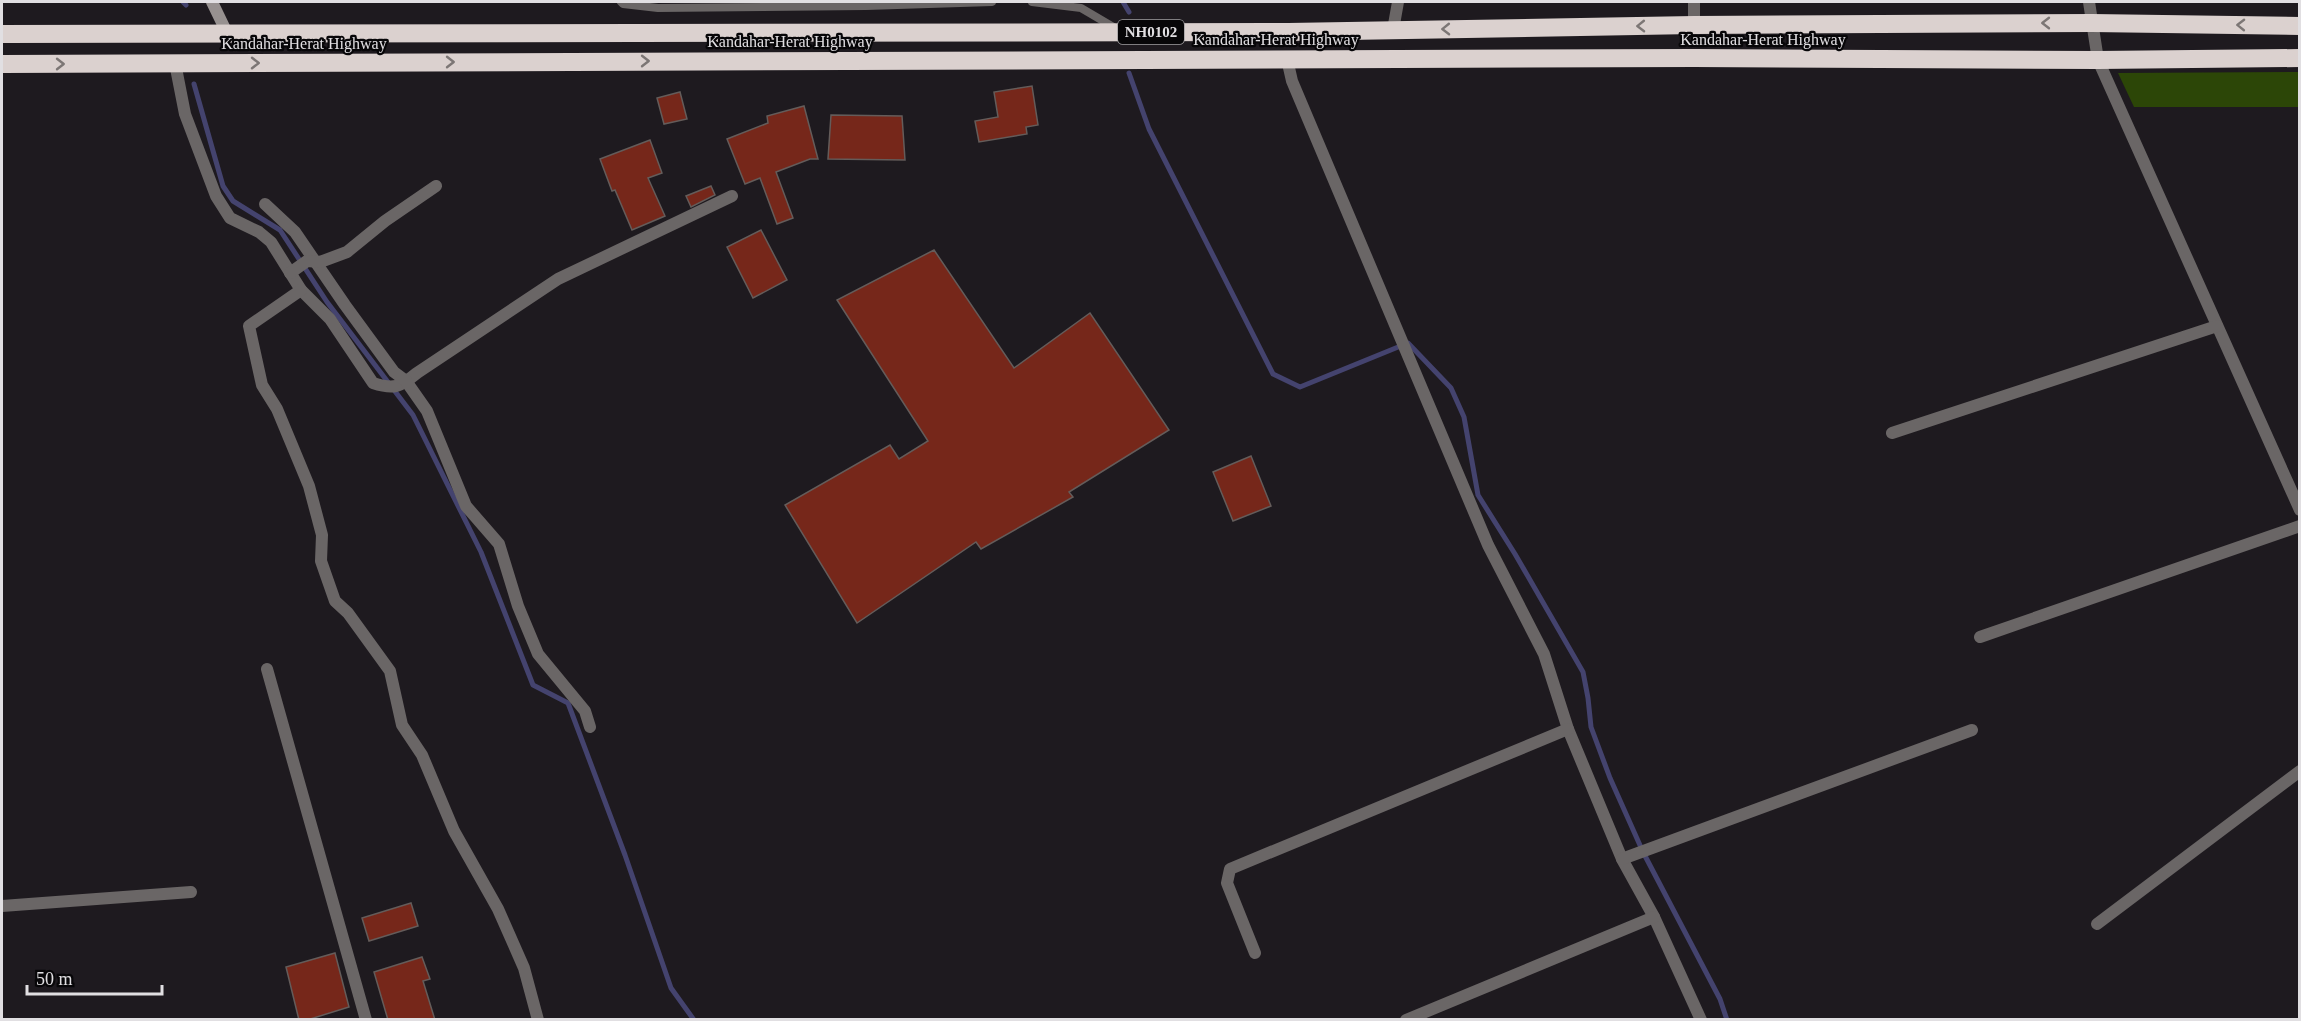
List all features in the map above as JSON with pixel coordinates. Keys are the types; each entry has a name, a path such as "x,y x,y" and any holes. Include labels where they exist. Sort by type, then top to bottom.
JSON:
{"highway":[{"name":"Kandahar-Herat Highway","path":"2,33 1288,32 1694,25 2092,23 2300,26"},
{"path":"1801,25 1804,58"},
{"path":"1287,59 1288,32"},
{"path":"612,33 614,61"},
{"name":"Kandahar-Herat Highway","path":"2,64 2300,58"}],"street":[{"path":"212,2 227,33"},
{"path":"1393,30 1398,2"},
{"path":"1694,2 1694,25"},
{"path":"2089,2 2098,60 2300,510"},
{"path":"1287,59 1292,81 1488,545 1544,654 1568,729 1701,1020"},
{"path":"176,63 185,114 216,196 230,218 259,232 303,266 427,411 466,506 499,543 518,606 538,654 585,711 590,727"},
{"path":"303,266 347,252 385,221 436,186"},
{"path":"265,204 295,232 303,266 301,290 330,319 373,383 384,387 404,384 558,279 732,196"},
{"path":"301,290 249,326 262,385 277,409 309,486 322,535 321,561 335,601 348,613 390,670 402,725 422,756 454,831 498,909 524,968 538,1020"},
{"path":"1892,433 2217,326"},
{"path":"1980,637 2300,526"},
{"path":"267,669 366,1020"},
{"path":"1255,953 1227,883 1230,869 1568,729"},
{"path":"1628,856 1972,730"},
{"path":"2097,924 2300,771"},
{"path":"2,906 191,892"},
{"path":"1406,1020 1654,917"}],"lane":[{"path":"621,2 658,8 992,2"},
{"path":"1032,2 1081,8 1121,32"}],"green space":[{"path":"2299,72 2299,107 2134,107 2118,73"}],"building":[{"path":"1032,86 1038,125 1026,127 1027,134 979,142 975,121 998,117 994,92"},
{"path":"680,92 687,119 664,124 657,98"},
{"path":"804,106 818,159 810,159 776,172 793,218 777,224 760,178 745,184 727,139 768,123 767,116"},
{"path":"831,115 902,116 905,160 828,159"},
{"path":"650,140 662,173 648,178 665,216 632,230 615,190 612,191 600,159"},
{"path":"711,186 715,195 691,207 686,196"},
{"path":"761,230 787,280 753,298 727,247"},
{"path":"934,250 1014,368 1090,313 1169,430 1069,492 1073,497 981,549 976,542 857,623 785,505 890,445 899,459 928,441 837,300"},
{"path":"1251,456 1271,506 1233,521 1213,472"},
{"path":"411,903 418,926 369,941 362,918"},
{"path":"335,953 349,1007 307,1020 299,1020 286,967"},
{"path":"422,957 430,979 423,981 435,1020 388,1020 374,972"}],"waterway":[{"path":"183,2 186,5"},
{"path":"1123,2 1129,12"},
{"path":"1129,73 1149,129 1273,374 1300,387 1408,343 1451,388 1464,417 1478,495 1583,672 1591,727 1610,778 1643,852 1720,999 1727,1020"},
{"path":"194,84 223,186 233,201 280,230 327,302 413,415 481,552 533,685 568,703 625,855 671,988 694,1020"}]}
